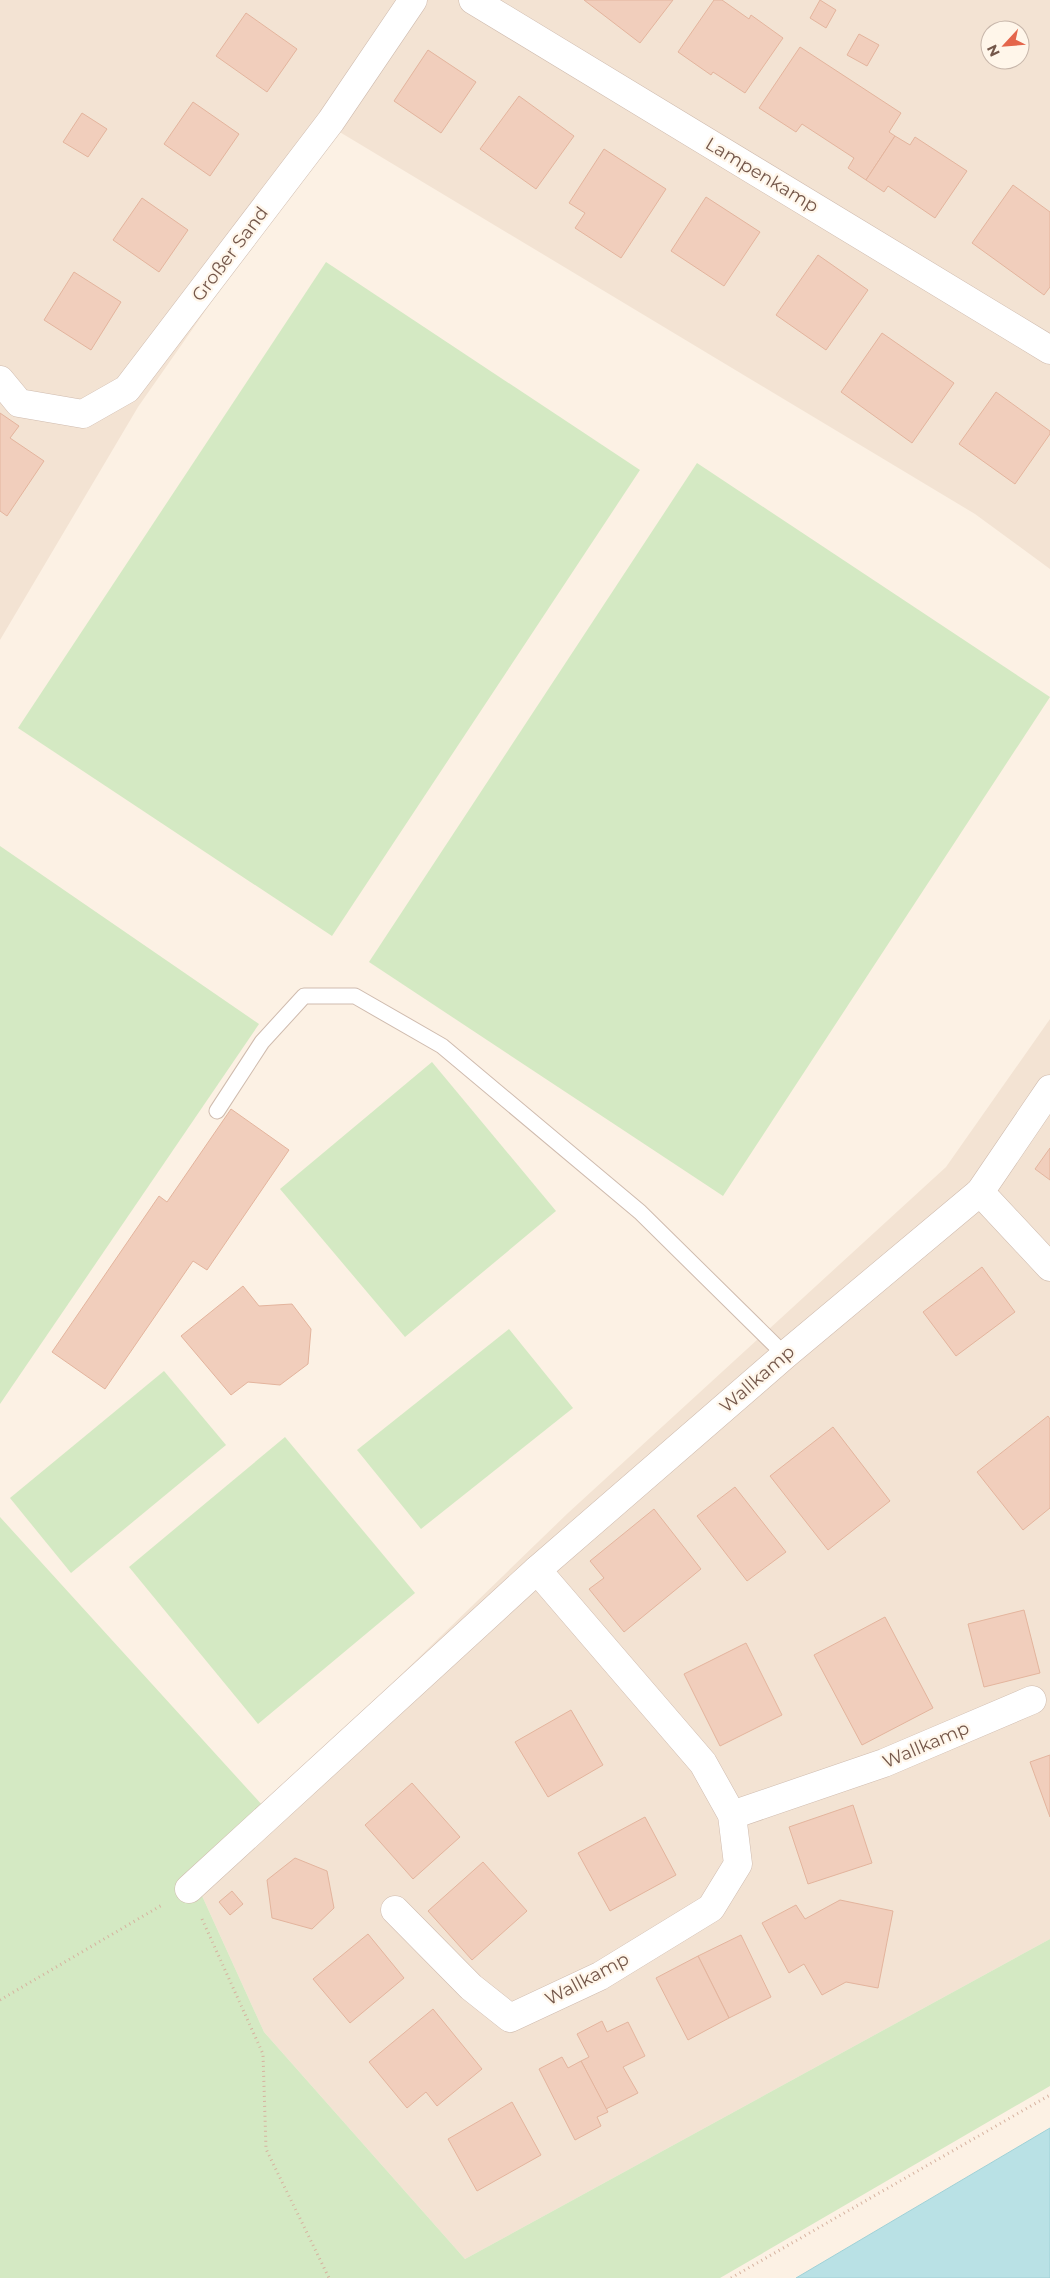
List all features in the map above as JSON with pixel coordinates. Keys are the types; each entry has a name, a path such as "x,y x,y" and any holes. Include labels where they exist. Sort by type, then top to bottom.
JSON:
{"street":[{"name":"Großer Sand","path":"0,380 20,402 83,414 127,389 331,121 414,0"},
{"name":"Lampenkamp","path":"473,0 1050,350"},
{"name":"Wallkamp","path":"189,1889 537,1570 785,1355 980,1192 1050,1089"},
{"path":"980,1192 1050,1266"},
{"name":"Wallkamp","path":"396,1910 472,1987 510,2018 600,1976 711,1908 738,1864 732,1815 703,1763 537,1570"},
{"name":"Wallkamp","path":"732,1815 884,1763 1032,1700"}],"lane":[{"path":"217,1111 262,1042 304,996 355,996 442,1046 640,1212 785,1355"}],"path":[{"path":"0,2000 189,1889 263,2054 266,2149 329,2278"},
{"path":"731,2278 1050,2095"}],"shaded area":[{"path":"0,0 1050,0 1050,569 975,514 333,128 138,407 0,640"},
{"path":"1050,1019 1050,1939 465,2259 264,2032 193,1876 568,1513 946,1167"}],"green space":[{"path":"326,262 640,470 332,936 18,728"},
{"path":"697,463 1050,697 723,1196 369,962"},
{"path":"0,846 259,1024 0,1404"},
{"path":"432,1062 556,1211 405,1337 280,1189"},
{"path":"509,1329 573,1408 421,1529 357,1450"},
{"path":"164,1371 226,1445 71,1573 10,1498"},
{"path":"285,1437 415,1593 258,1724 129,1567"},
{"path":"0,1517 263,1806 193,1876 264,2032 465,2259 1050,1939 1050,2086 720,2278 0,2278"}],"water":[{"path":"1050,2128 1050,2278 796,2278"}],"building":[{"path":"584,0 673,0 640,43"},
{"path":"714,0 722,0 749,19 751,15 783,38 745,93 713,72 711,75 678,52"},
{"path":"820,0 836,10 826,28 810,18"},
{"path":"246,13 297,49 267,92 216,56"},
{"path":"859,34 879,45 867,66 847,55"},
{"path":"800,47 901,113 889,132 895,136 866,180 848,168 854,158 802,124 796,132 759,108"},
{"path":"428,50 476,82 441,133 394,101"},
{"path":"519,96 574,136 536,189 480,149"},
{"path":"193,102 239,134 210,176 164,144"},
{"path":"82,113 107,129 88,157 63,142"},
{"path":"895,136 910,145 915,137 967,171 935,218 888,186 884,192 866,180"},
{"path":"604,149 666,189 621,258 575,228 585,213 569,203"},
{"path":"1013,185 1050,212 1050,287 1044,295 972,243"},
{"path":"706,197 760,232 724,286 671,251"},
{"path":"142,198 188,230 159,272 113,240"},
{"path":"818,255 868,290 826,350 776,315"},
{"path":"74,272 121,302 91,350 44,320"},
{"path":"882,333 954,383 912,443 841,392"},
{"path":"996,392 1050,431 1050,434 1015,484 959,444"},
{"path":"0,413 19,426 10,438 44,461 7,516 0,511"},
{"path":"231,1109 289,1150 207,1270 193,1261 105,1389 52,1352 159,1196 167,1202"},
{"path":"1050,1148 1050,1180 1035,1169"},
{"path":"982,1267 1015,1312 956,1356 923,1312"},
{"path":"243,1286 259,1306 292,1304 311,1329 308,1364 280,1385 248,1382 231,1395 181,1336"},
{"path":"1048,1416 1050,1419 1050,1508 1023,1530 977,1472"},
{"path":"833,1427 890,1501 828,1550 770,1476"},
{"path":"735,1487 786,1552 747,1581 697,1516"},
{"path":"654,1509 701,1569 624,1632 589,1589 604,1578 590,1561"},
{"path":"1024,1610 1040,1673 984,1687 968,1624"},
{"path":"885,1617 933,1708 862,1745 814,1655"},
{"path":"746,1643 782,1715 720,1746 684,1674"},
{"path":"571,1710 603,1765 548,1797 515,1742"},
{"path":"1050,1755 1050,1817 1030,1762"},
{"path":"412,1783 460,1837 413,1879 365,1825"},
{"path":"853,1805 872,1863 808,1884 789,1827"},
{"path":"645,1817 676,1875 610,1911 578,1853"},
{"path":"295,1858 327,1871 334,1908 312,1929 272,1918 267,1880"},
{"path":"483,1862 527,1911 472,1960 428,1911"},
{"path":"232,1891 243,1904 230,1915 219,1902"},
{"path":"840,1900 893,1911 878,1988 846,1982 822,1995 804,1964 789,1973 762,1923 796,1905 805,1919"},
{"path":"368,1934 404,1978 350,2023 313,1979"},
{"path":"741,1935 771,1997 729,2018 698,1956"},
{"path":"698,1956 729,2018 688,2040 656,1978"},
{"path":"433,2009 482,2069 437,2106 426,2092 407,2108 369,2062"},
{"path":"602,2021 607,2032 628,2022 645,2056 623,2067 638,2093 606,2109 581,2061 589,2057 577,2034"},
{"path":"562,2057 568,2068 581,2061 608,2112 597,2117 601,2126 575,2140 539,2069"},
{"path":"512,2102 541,2155 477,2191 448,2139"}]}
